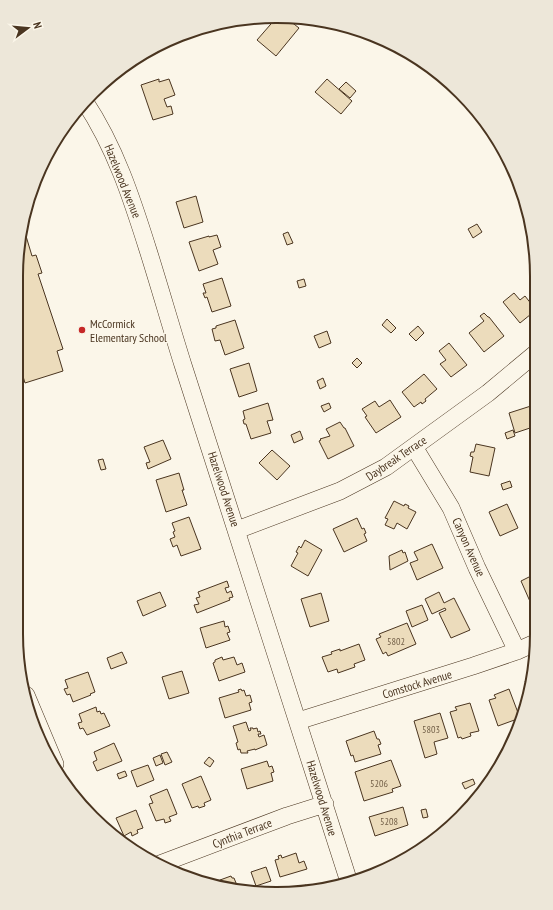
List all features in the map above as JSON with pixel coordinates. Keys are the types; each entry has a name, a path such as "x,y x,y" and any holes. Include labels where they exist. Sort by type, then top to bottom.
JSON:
{"street":[{"name":"Hazelwood Avenue","path":"88,107 105,137 125,180 347,877"},
{"name":"Daybreak Terrace","path":"237,530 340,491 386,467 488,393 530,358"},
{"name":"Canyon Avenue","path":"414,447 452,508 477,568 516,651"},
{"name":"Comstock Avenue","path":"298,721 443,676 529,645"},
{"name":"Cynthia Terrace","path":"166,862 287,816 324,804"}],"building":[{"path":"272,23 294,24 299,28 276,56 257,40"},
{"path":"159,79 159,82 169,79 175,95 164,99 167,107 171,106 173,114 153,120 141,85"},
{"path":"327,79 352,101 341,114 315,92"},
{"path":"346,82 356,91 350,98 339,89"},
{"path":"196,196 203,222 184,228 176,202"},
{"path":"477,224 482,232 473,238 468,229"},
{"path":"288,232 293,243 287,245 283,234"},
{"path":"217,235 221,247 213,250 218,264 199,271 189,242"},
{"path":"26,237 32,256 36,255 42,273 38,274 63,349 57,351 63,371 25,383 23,376 23,276"},
{"path":"222,278 231,306 212,312 207,297 205,298 203,293 206,293 203,284"},
{"path":"304,279 306,286 299,288 297,281"},
{"path":"514,293 520,300 525,296 530,302 530,315 520,323 503,302"},
{"path":"484,313 504,336 484,352 469,333 484,321 480,316"},
{"path":"387,319 396,328 391,333 382,325"},
{"path":"235,320 244,348 225,355 220,340 215,341 212,329 216,328 216,326"},
{"path":"418,326 424,333 416,341 409,334"},
{"path":"327,331 331,343 319,348 314,336"},
{"path":"449,343 467,365 451,377 440,364 446,360 439,351"},
{"path":"357,358 362,363 357,368 352,363"},
{"path":"249,363 257,391 239,397 230,369"},
{"path":"424,374 437,389 425,399 426,401 422,404 421,402 414,407 402,392"},
{"path":"323,378 326,386 320,389 317,381"},
{"path":"390,400 401,417 376,433 365,417 367,416 362,409 375,401 379,407"},
{"path":"268,403 273,420 267,421 271,433 251,439 246,424 244,424 243,420 245,419 243,411"},
{"path":"329,403 331,408 324,412 321,406"},
{"path":"530,406 530,428 515,433 509,413"},
{"path":"340,422 345,428 354,446 328,459 319,441 321,440 320,439 330,436 326,429"},
{"path":"513,430 515,436 507,439 505,433"},
{"path":"300,431 303,439 294,443 291,435"},
{"path":"163,440 171,459 148,469 146,463 150,462 144,447"},
{"path":"476,444 495,448 489,476 470,472 473,457 470,456 471,452 474,452"},
{"path":"272,450 290,466 277,480 259,463"},
{"path":"103,459 106,469 101,470 98,460"},
{"path":"179,473 184,490 182,490 187,505 166,512 156,480"},
{"path":"510,481 512,487 503,490 501,484"},
{"path":"394,501 404,506 405,504 409,506 408,508 416,512 407,529 397,523 394,529 385,525 388,519 385,518"},
{"path":"507,504 518,528 500,536 489,512"},
{"path":"189,517 201,549 181,556 177,545 173,547 170,539 175,537 173,532 175,531 172,523"},
{"path":"357,518 362,529 364,528 366,533 364,534 367,541 344,552 333,529"},
{"path":"305,540 322,550 308,576 291,566 298,553 296,552 299,546 301,548"},
{"path":"432,544 443,568 417,580 410,563 418,560 414,552"},
{"path":"402,550 403,553 405,552 408,561 390,570 389,556"},
{"path":"530,576 530,601 521,581"},
{"path":"227,581 229,587 225,588 227,593 231,591 233,597 229,598 230,600 197,613 194,605 199,604 196,598 200,597 198,592"},
{"path":"160,592 166,606 143,616 137,601"},
{"path":"439,592 444,603 454,598 470,630 451,638 439,613 446,610 445,608 432,614 425,599"},
{"path":"321,593 329,621 310,627 301,599"},
{"path":"422,605 428,620 412,627 406,611"},
{"path":"224,621 225,627 228,626 230,632 227,633 230,640 206,648 200,628"},
{"path":"407,623 416,644 388,656 386,652 383,654 376,639 381,637 379,634"},
{"path":"359,644 365,660 354,664 355,667 338,673 337,669 328,672 322,657 332,654 331,652 340,649 340,651"},
{"path":"122,652 127,663 111,669 107,658"},
{"path":"222,657 223,660 234,657 237,665 242,663 245,672 219,681 213,663 215,660"},
{"path":"182,671 189,693 169,699 162,677"},
{"path":"88,672 95,692 73,702 70,694 67,695 64,689 68,688 65,680"},
{"path":"241,689 242,691 244,690 246,696 250,695 252,702 249,703 251,710 225,718 219,698 239,692 238,690"},
{"path":"509,689 518,712 515,720 498,726 489,700 496,698 494,695"},
{"path":"470,703 479,731 470,733 471,736 462,739 461,737 458,738 450,712 457,710 455,707"},
{"path":"96,707 97,712 100,711 101,714 104,713 110,726 87,735 83,728 80,729 78,723 82,722 79,714"},
{"path":"440,713 448,738 434,742 437,754 425,758 414,721"},
{"path":"246,722 249,731 251,730 250,728 257,728 258,732 260,731 261,734 258,734 259,737 264,735 267,745 255,750 247,751 248,753 241,753 240,749 238,750 236,743 238,742 233,726"},
{"path":"374,731 381,744 378,745 381,754 355,762 353,755 351,756 346,741"},
{"path":"114,743 122,761 97,771 93,762 97,760 94,752"},
{"path":"167,752 172,762 165,765 161,754"},
{"path":"160,755 163,763 156,766 153,758"},
{"path":"209,757 214,761 210,767 204,763"},
{"path":"391,760 401,786 392,789 393,792 364,801 355,772"},
{"path":"267,761 269,767 272,766 274,772 271,773 273,781 247,789 241,769"},
{"path":"148,765 154,780 137,787 131,771"},
{"path":"125,771 127,776 119,779 117,774"},
{"path":"201,776 211,800 204,803 205,806 192,808 182,784"},
{"path":"473,779 475,784 465,789 462,783"},
{"path":"167,789 177,814 169,817 171,821 165,823 164,819 156,821 149,804 153,803 150,796"},
{"path":"403,807 408,825 375,836 369,817"},
{"path":"426,809 428,817 423,818 421,810"},
{"path":"136,810 143,828 137,830 138,833 132,836 131,832 124,836 116,818"},
{"path":"296,853 299,863 304,861 307,869 280,877 275,860 279,859 278,856 281,855 282,858"},
{"path":"266,867 271,881 256,886 251,872"},
{"path":"231,876 234,878 236,884 227,882 220,880"}],"place":[{"name":"McCormick Elementary School","path":"82,330"}]}
